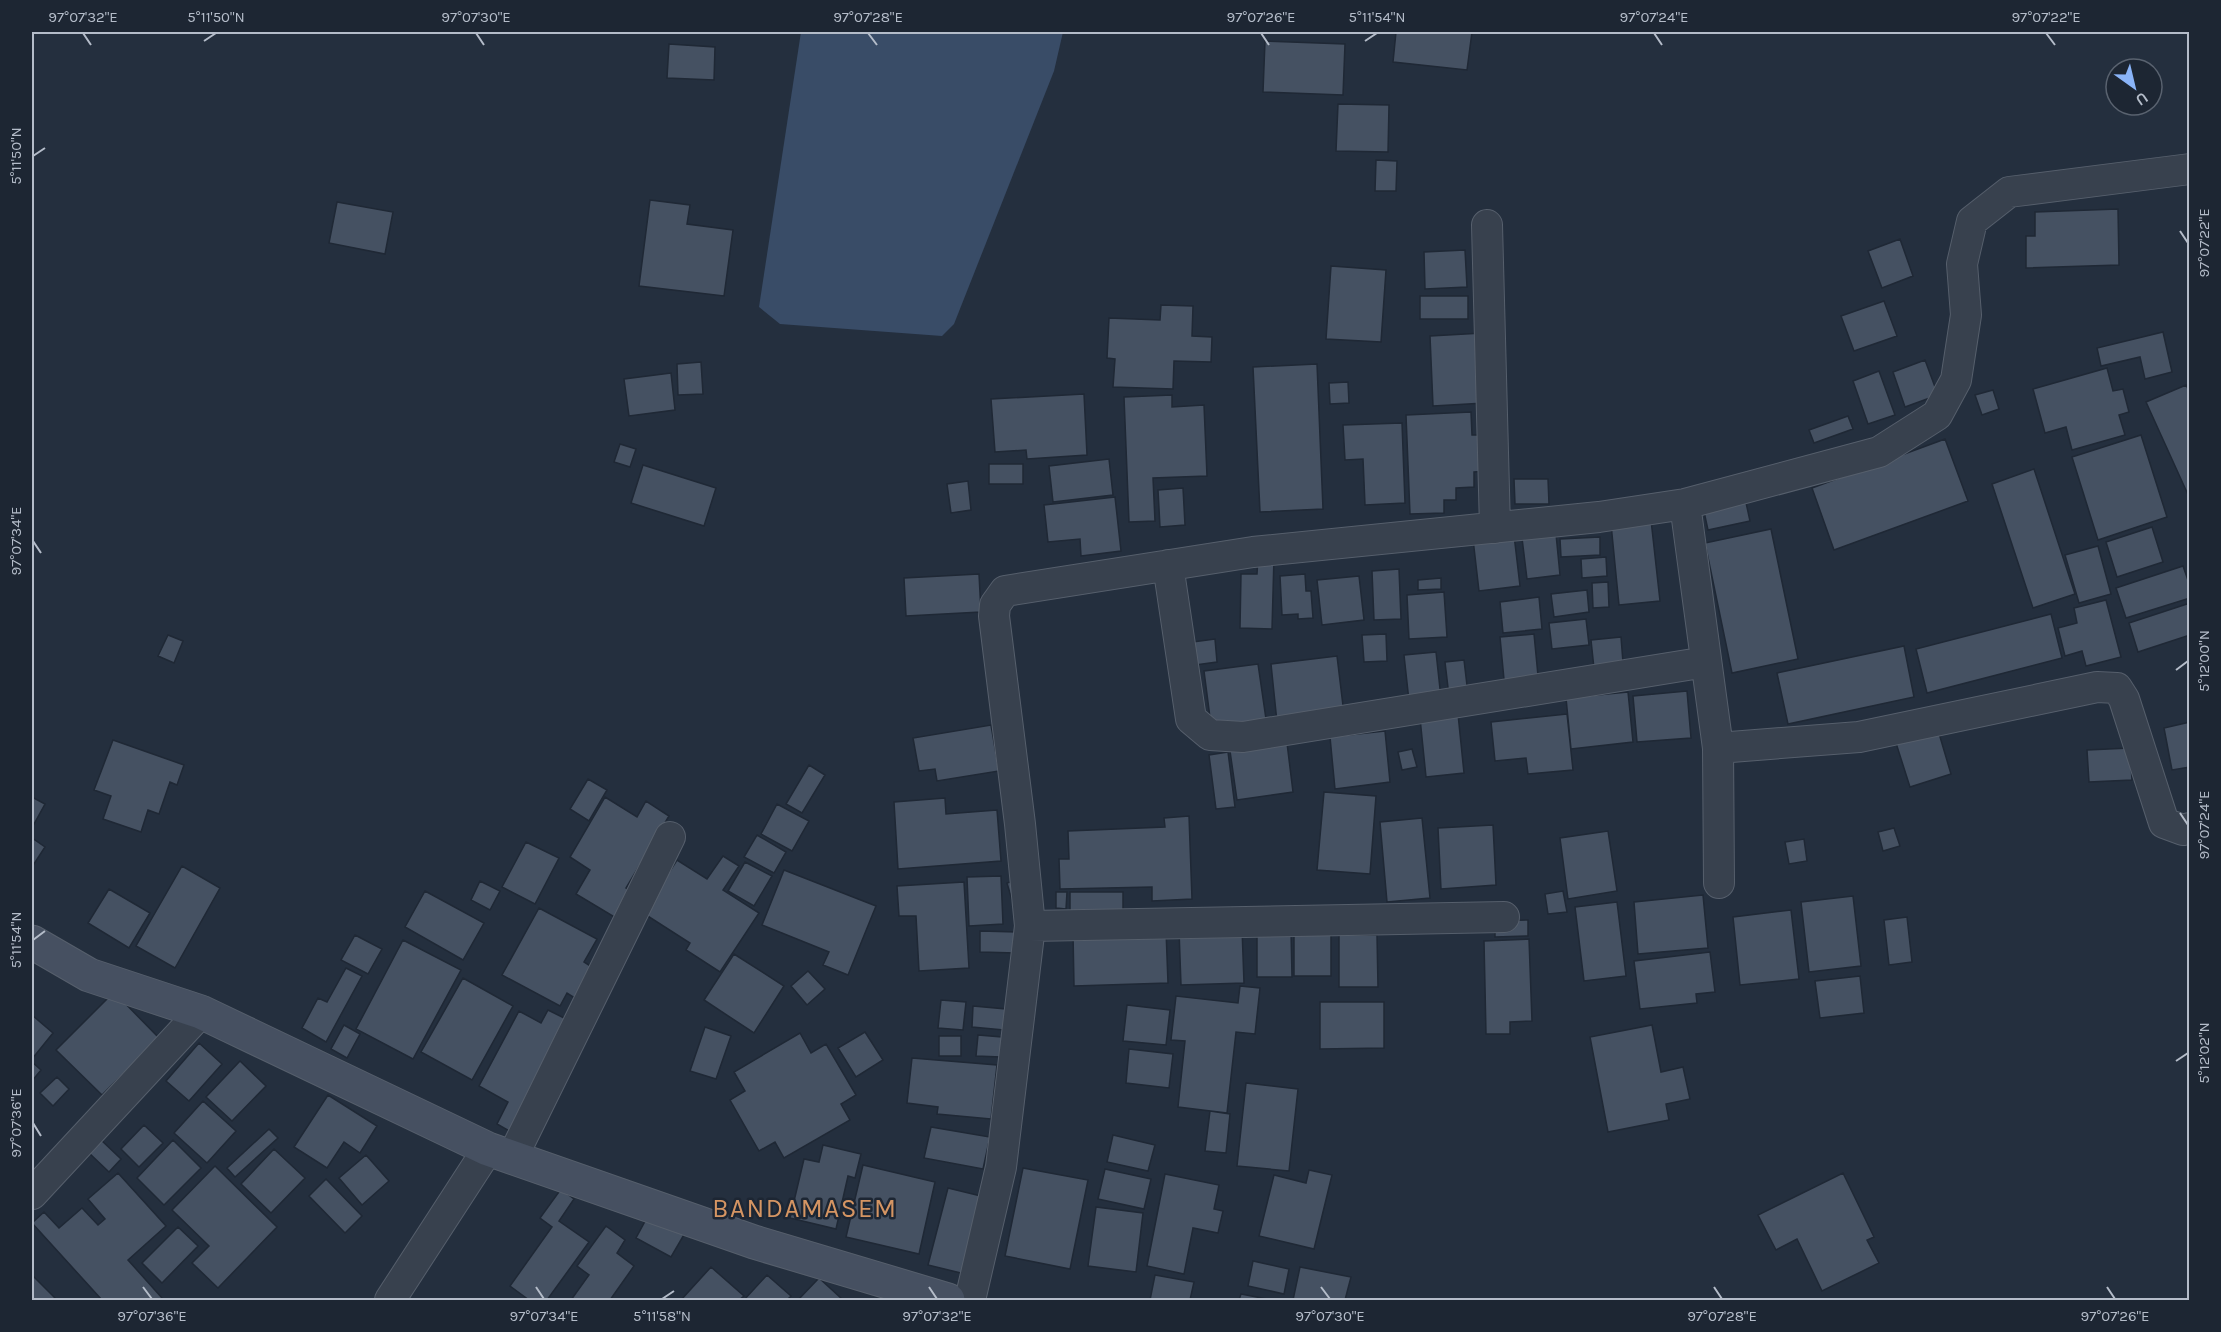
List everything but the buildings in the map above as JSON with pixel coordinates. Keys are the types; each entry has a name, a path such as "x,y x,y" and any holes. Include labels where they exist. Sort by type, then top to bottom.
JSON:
{"street":[{"path":"970,1300 1001,1167 1030,926 1020,824 994,616 995,605 1005,591 1253,552 1495,528 1685,504 1879,452 1937,415 1956,380 1966,315 1962,264 1972,221 2009,192 2190,169"},
{"path":"1487,225 1495,528"},
{"path":"1685,504 1718,748 1719,883"},
{"path":"1168,565 1191,719 1210,735 1243,737 1706,662"},
{"path":"1718,748 1859,737 2097,687 2116,687 2124,699 2164,823 2183,831 2190,828"},
{"path":"390,1300 500,1153 670,837"},
{"path":"1030,926 1504,917"},
{"path":"32,942 89,975 201,1012 500,1153 754,1242 948,1300"},
{"path":"32,1194 201,1012"}],"water":[{"path":"801,32 1063,32 1054,71 954,324 942,336 780,324 759,307"}],"district":[{"name":"BANDAMASEM","path":"805,1208"}]}
